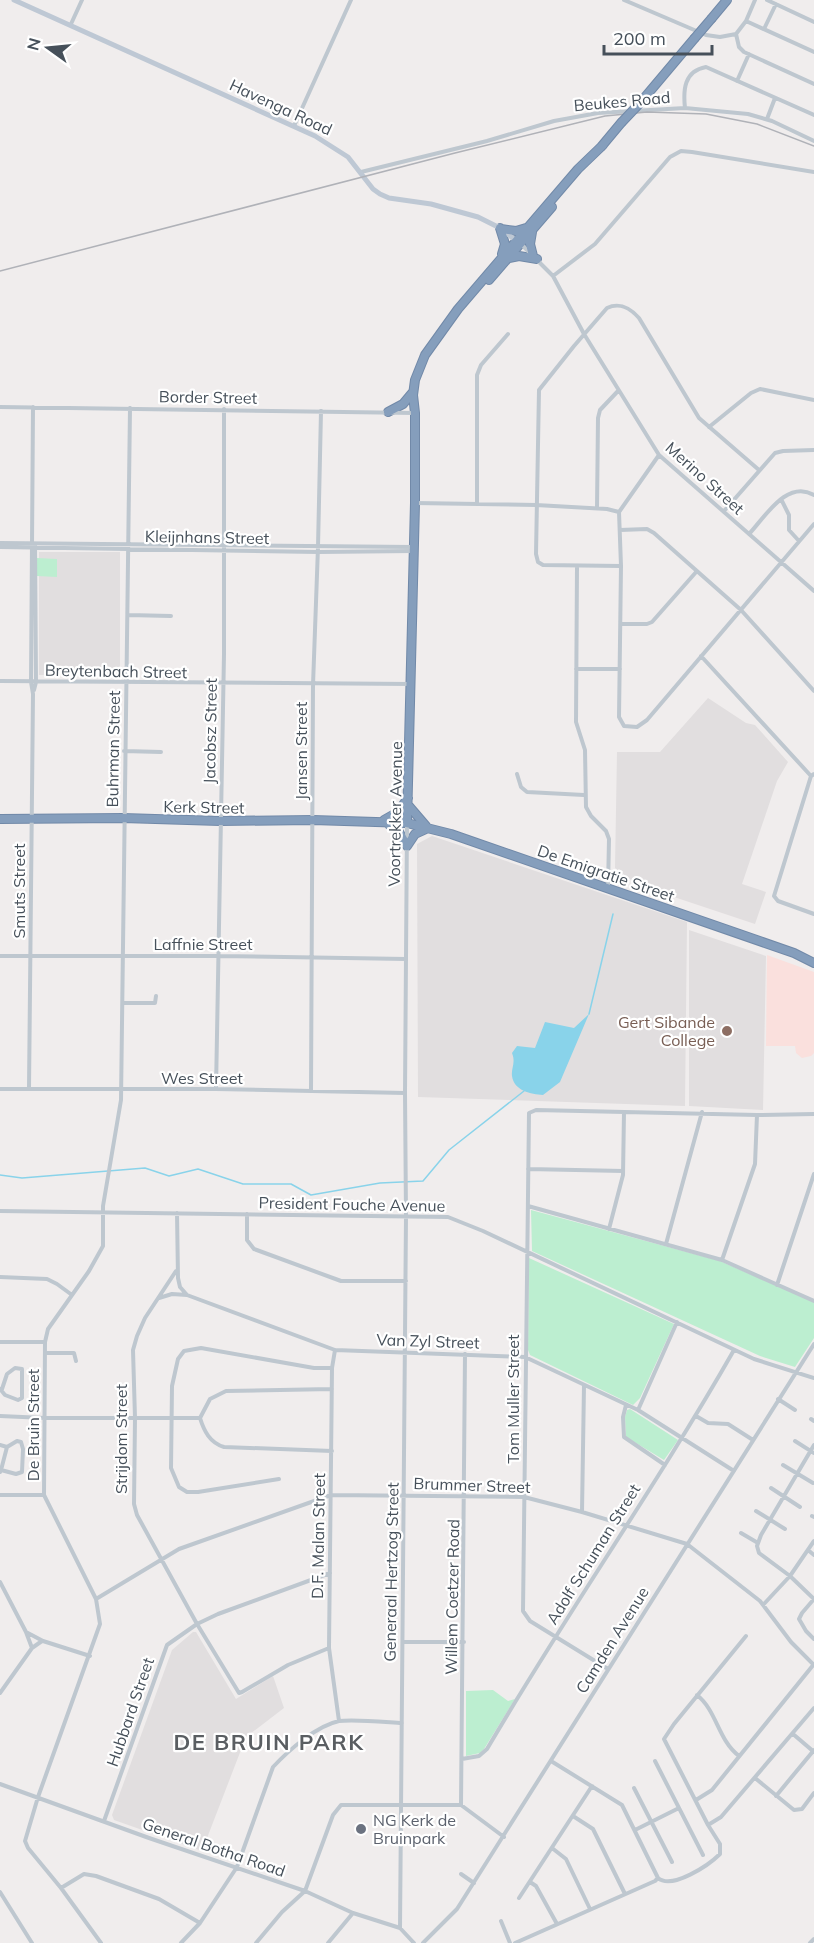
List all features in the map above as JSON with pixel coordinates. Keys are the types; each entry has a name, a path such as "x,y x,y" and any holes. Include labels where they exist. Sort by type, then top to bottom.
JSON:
{"highway":[{"path":"388,412 403,404 413,392 425,355 458,309 519,242 583,164 640,103 727,0"},
{"path":"504,259 505,244 500,228 516,231 530,229"},
{"path":"504,259 519,256 535,258 530,244 530,229"},
{"name":"Voortrekker Avenue","path":"407,823 415,503 413,392"},
{"path":"408,801 428,827 415,834 407,846 399,832 383,821 398,812 408,801"},
{"name":"Kerk Street","path":"0,819 123,818 220,822 313,820 407,823"},
{"name":"De Emigratie Street","path":"407,823 428,827 814,958"},
{"name":"De Emigratie Street","path":"794,953 814,963"}],"street":[{"name":"Havenga Road","path":"14,0 315,136 342,153 361,172 373,189 384,196 442,207 478,217 500,228 519,242 553,276 584,334"},
{"path":"71,24 82,0"},
{"path":"294,126 351,0"},
{"path":"624,0 706,35 720,37 736,34 746,21 755,0"},
{"path":"766,0 814,22"},
{"path":"764,29 776,4"},
{"path":"746,21 814,52"},
{"path":"736,34 739,47 748,54 814,84"},
{"path":"737,81 748,54"},
{"path":"685,108 685,83 689,76 704,67 712,68 814,116"},
{"path":"767,119 775,98"},
{"name":"Beukes Road","path":"361,172 487,141 575,116 685,108 748,114 767,119 814,141"},
{"path":"553,276 595,244 670,157 677,152 692,152 814,172"},
{"path":"621,566 543,565 538,562 536,554 539,390 607,308 621,305 630,309 639,318 699,418 759,470"},
{"path":"477,504 477,375 481,365 508,334"},
{"name":"Merino Street","path":"584,334 659,455 814,591"},
{"path":"709,427 760,389 814,400"},
{"path":"597,508 597,418 600,410 618,391"},
{"name":"Border Street","path":"0,407 415,413"},
{"name":"Smuts Street","path":"29,1089 33,407"},
{"name":"Buhrman Street","path":"121,1090 130,408"},
{"name":"Jacobsz Street","path":"216,1089 223,684 224,410"},
{"name":"Jansen Street","path":"311,1091 313,685 321,411"},
{"path":"724,512 775,453 814,450"},
{"path":"659,455 620,512 619,717 622,724 627,727 637,727 646,722 814,524"},
{"path":"749,534 781,499 798,491 814,495"},
{"path":"781,499 789,515 789,530 800,541"},
{"path":"415,503 597,508 620,512"},
{"path":"620,530 650,530 741,610 814,691"},
{"name":"Kleijnhans Street","path":"0,545 413,549"},
{"path":"577,567 575,718 585,750 584,795 588,813 609,836 608,888"},
{"path":"621,624 652,622 697,571"},
{"path":"128,615 171,616"},
{"path":"701,656 813,775 774,896 778,901 814,914"},
{"path":"576,669 620,669"},
{"name":"Breytenbach Street","path":"0,681 412,684"},
{"path":"124,751 161,752"},
{"path":"517,774 520,786 527,792 584,795"},
{"name":"Voortrekker Avenue","path":"406,1215 407,823"},
{"name":"Laffnie Street","path":"0,956 406,959"},
{"path":"123,1003 155,1003 156,996"},
{"name":"Wes Street","path":"0,1089 216,1089 405,1093"},
{"name":"De Bruin Street","path":"101,1943 26,1845 26,1838 38,1797 100,1624 96,1599 44,1495 45,1342 48,1329 98,1258 103,1246 103,1211 121,1090"},
{"name":"Tom Muller Street","path":"608,1669 524,1615 528,1118 532,1110 624,1112"},
{"path":"609,1229 623,1171 624,1112 814,1114"},
{"path":"666,1244 702,1113"},
{"path":"722,1260 754,1164 757,1115"},
{"path":"528,1169 623,1171"},
{"path":"777,1285 814,1174"},
{"path":"528,1206 722,1260 814,1301"},
{"name":"President Fouche Avenue","path":"0,1211 406,1215 452,1218 734,1350 814,1378"},
{"path":"177,1213 177,1269 179,1283 187,1295"},
{"path":"247,1214 247,1240 254,1248 341,1281 406,1281"},
{"name":"Generaal Hertzog Street","path":"400,1928 406,1215"},
{"name":"Strijdom Street","path":"177,1269 139,1329 133,1350 135,1510 160,1561 236,1690 240,1693 288,1665 329,1648"},
{"path":"0,1277 47,1279 72,1296"},
{"path":"159,1299 172,1294 187,1295"},
{"name":"Van Zyl Street","path":"187,1295 335,1350 525,1357 638,1410 734,1471"},
{"path":"638,1410 677,1322"},
{"path":"0,1342 45,1342"},
{"name":"Camden Avenue","path":"423,1943 452,1915 474,1883 814,1344"},
{"path":"279,1479 206,1491 184,1491 175,1481 171,1468 173,1374 178,1359 184,1351 201,1348 311,1368 332,1368"},
{"name":"D.F. Malan Street","path":"335,1350 332,1368 329,1648 339,1721"},
{"name":"Adolf Schuman Street","path":"462,1759 479,1756 487,1749 555,1636 696,1416 734,1350"},
{"path":"45,1353 74,1353 76,1361"},
{"name":"Willem Coetzer Road","path":"461,1805 465,1354"},
{"path":"17,1367 22,1369 22,1398 18,1400 5,1395 1,1389 9,1372 17,1367"},
{"path":"582,1512 584,1385"},
{"path":"200,1418 210,1399 225,1391 332,1389"},
{"path":"778,1399 795,1410"},
{"path":"626,1405 623,1417 624,1437 665,1465"},
{"path":"0,1416 200,1418"},
{"path":"696,1416 708,1423 728,1424 753,1440"},
{"path":"200,1418 210,1439 224,1448 332,1450"},
{"path":"17,1441 22,1443 21,1473 0,1471 7,1447 17,1441"},
{"path":"795,1441 812,1452"},
{"path":"0,1445 7,1447"},
{"path":"814,1445 758,1544 759,1553 790,1576 814,1599 802,1613 800,1619 806,1631 814,1639"},
{"path":"783,1465 813,1483"},
{"path":"771,1488 800,1507"},
{"path":"0,1495 44,1495"},
{"name":"Brummer Street","path":"96,1599 188,1545 331,1495 524,1497 687,1544 763,1605 791,1642 814,1665"},
{"path":"756,1511 785,1529"},
{"path":"741,1533 758,1544"},
{"path":"763,1605 790,1576 814,1541"},
{"path":"808,1550 814,1555"},
{"name":"Hubbard Street","path":"104,1821 165,1648 172,1640 218,1614 330,1573"},
{"path":"0,1582 32,1648"},
{"path":"26,1632 42,1641 90,1656"},
{"path":"551,1761 622,1804 657,1878 665,1882 673,1881 703,1868 718,1856 721,1849 720,1844 664,1740 697,1695 746,1636"},
{"path":"0,1693 32,1648 42,1641"},
{"path":"402,1642 464,1642"},
{"path":"696,1800 712,1790 814,1665"},
{"path":"697,1695 708,1706 729,1747 739,1756"},
{"path":"708,1825 721,1817 814,1708"},
{"path":"181,1943 200,1923 237,1868 273,1767 308,1735 339,1721 402,1723"},
{"path":"776,1796 814,1751 793,1734"},
{"path":"655,1761 703,1855"},
{"path":"755,1778 789,1807 798,1811 814,1792"},
{"name":"General Botha Road","path":"0,1784 305,1891 353,1912 400,1928 414,1943"},
{"path":"519,1898 592,1785"},
{"path":"634,1788 672,1862"},
{"path":"256,1943 282,1912 305,1891 330,1822 338,1807 345,1804 461,1805 504,1837"},
{"path":"635,1830 679,1808"},
{"path":"573,1816 593,1829 625,1894"},
{"path":"552,1848 566,1859 590,1909"},
{"path":"61,1888 84,1874 96,1876 159,1899 200,1923"},
{"path":"461,1874 474,1883"},
{"path":"515,1943 657,1878"},
{"path":"530,1882 536,1886 557,1923"},
{"path":"0,1892 32,1943"},
{"path":"328,1943 353,1912"},
{"path":"501,1920 510,1943"},
{"path":"810,1943 814,1939"}],"shaded area":[{"path":"39,552 120,552 120,675 39,675"},
{"path":"708,698 746,723 755,725 788,762 777,781 742,884 766,892 755,924 638,885 615,868 617,752 660,752"},
{"path":"432,836 687,922 685,1106 418,1097 417,844"},
{"name":"Gert Sibande College","path":"689,930 766,956 763,1110 689,1106"},
{"path":"767,955 814,972 814,1053 811,1056 802,1058 796,1053 795,1046 766,1046"},
{"path":"196,1632 236,1699 273,1676 284,1708 246,1737 202,1851 114,1820 112,1815 172,1650"}],"green space":[{"path":"37,558 57,559 57,577 37,576"},
{"path":"531,1210 720,1261 814,1302 814,1338 795,1367 760,1356 532,1251"},
{"path":"529,1258 674,1324 640,1398 633,1405 530,1355 528,1350"},
{"path":"630,1409 678,1440 664,1460 626,1437 625,1417 627,1410"},
{"path":"493,1690 508,1701 515,1699 484,1749 480,1753 466,1756 466,1691"}],"water":[{"path":"589,1014 560,1082 543,1095 528,1093 516,1085 512,1076 514,1060 512,1053 517,1046 535,1048 545,1022 574,1028"}],"waterway":[{"path":"589,1014 613,914"},
{"path":"0,1175 22,1178 145,1168 169,1176 198,1169 243,1184 291,1184 311,1195 380,1183 423,1181 449,1150 524,1091"}],"railway":[{"path":"0,271 605,116 647,112 706,114 757,124 814,146"}],"place":[{"name":"Gert Sibande College","path":"727,1031"},
{"name":"NG Kerk de Bruinpark","path":"361,1829"}],"district":[{"name":"DE BRUIN PARK","path":"269,1742"}]}
